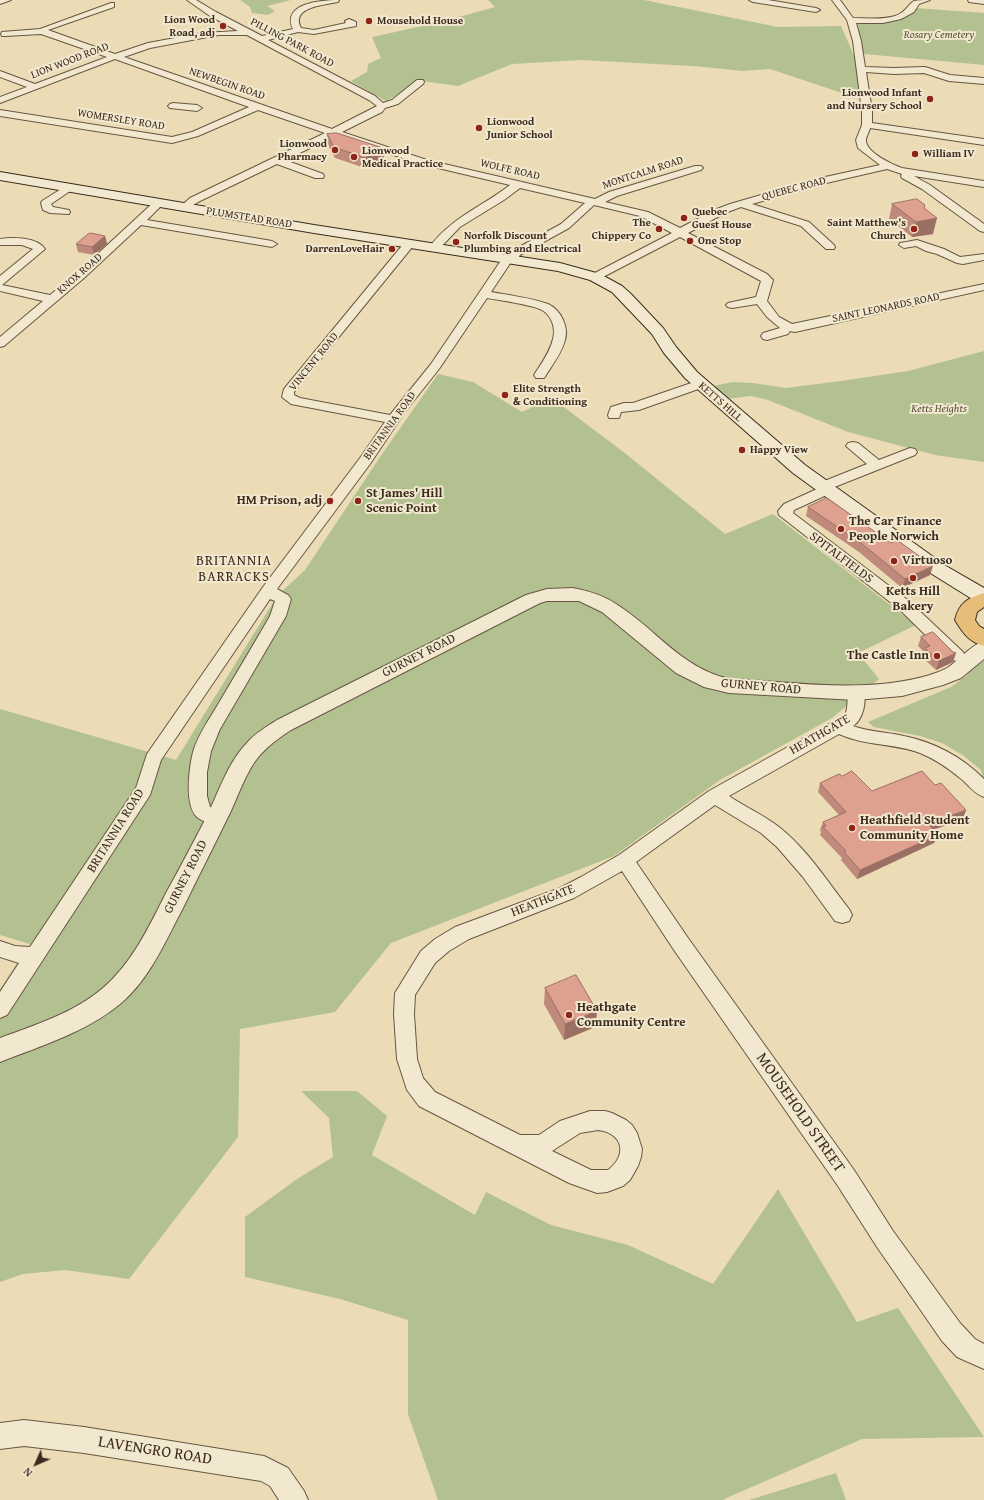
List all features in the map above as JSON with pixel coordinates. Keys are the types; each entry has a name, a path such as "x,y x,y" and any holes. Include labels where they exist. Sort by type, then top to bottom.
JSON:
{"main road":[{"name":"PLUMSTEAD ROAD","path":"0,176 185,208 434,248 506,258"},
{"name":"KETTS HILL","path":"506,258 574,270 595,277 617,289 658,331 670,350 700,384 799,469 939,570 984,597"},
{"name":"KETTS HILL","path":"939,570 958,598 974,630"},
{"path":"974,630 966,611 974,603 984,600"}],"street":[{"path":"0,2 7,0"},
{"name":"PILLING PARK ROAD","path":"191,0 213,14 372,98 382,106"},
{"path":"298,30 293,20 294,15 299,10 335,0"},
{"path":"753,0 816,10"},
{"path":"836,0 851,20 857,41 867,111 867,125 861,140 864,148 870,154 888,166 900,171 984,228"},
{"path":"851,20 882,20 900,17 908,14 916,3 926,0"},
{"path":"972,0 984,2"},
{"path":"5,34 42,31 111,5"},
{"path":"206,22 213,14"},
{"path":"261,39 298,30 314,32 353,24 349,21"},
{"name":"LION WOOD ROAD","path":"0,100 114,57 198,28"},
{"name":"NEWBEGIN ROAD","path":"42,31 256,107 332,132"},
{"name":"LION WOOD ROAD","path":"148,46 202,35 218,33 250,33"},
{"path":"862,69 894,71 925,70 949,78 984,81"},
{"path":"0,74 35,87"},
{"path":"185,208 194,200 374,112 382,106 395,102 420,82"},
{"path":"173,106 197,108"},
{"name":"WOMERSLEY ROAD","path":"0,113 172,140 195,134 256,107"},
{"path":"867,125 984,142"},
{"name":"WOLFE ROAD","path":"332,132 424,162 644,214 681,232"},
{"path":"169,152 172,140"},
{"path":"276,160 320,176"},
{"path":"301,169 311,164"},
{"name":"QUEBEC ROAD","path":"595,277 722,211 820,181 888,166"},
{"name":"MONTCALM ROAD","path":"595,202 613,194 698,168"},
{"path":"900,171 984,184"},
{"path":"434,248 456,225 500,198 518,184"},
{"path":"58,212 47,208 46,203 69,187"},
{"name":"BRITANNIA ROAD","path":"0,1009 144,790 153,759 268,591 365,461 393,420 435,366 485,294 506,258 565,226 595,202"},
{"name":"KNOX ROAD","path":"0,343 159,203"},
{"path":"741,204 805,224 830,247"},
{"path":"139,222 205,235 264,244"},
{"path":"681,232 763,276 767,280 761,301 764,307 785,329"},
{"path":"0,242 25,243 37,246 40,249 0,282"},
{"path":"904,245 917,243 930,249 940,251 957,260 963,261 984,257"},
{"name":"VINCENT ROAD","path":"393,420 296,401 288,397 288,392 409,244"},
{"name":"SAINT LEONARDS ROAD","path":"766,336 785,329 984,287"},
{"path":"6,293 51,299"},
{"path":"485,294 544,307 552,312 559,325 561,338 558,347 540,375"},
{"path":"732,304 754,300 761,301"},
{"path":"614,415 616,410 624,407 634,408 700,384"},
{"path":"853,446 877,465"},
{"path":"824,488 910,452"},
{"name":"SPITALFIELDS","path":"824,488 789,507 785,511 786,515 970,654"},
{"path":"217,818 202,811 198,796 198,772 202,751 212,729 278,616 283,599 268,591"},
{"name":"GURNEY ROAD","path":"0,1050 76,1019 94,1009 112,996 130,976 150,948 217,818 242,764 253,749 270,734 320,706 516,607 547,595 573,594 598,601 620,616 683,668 712,682 753,689 856,693 902,689 936,680 954,673 970,654"},
{"path":"970,654 974,630"},
{"name":"HEATHGATE","path":"518,1145 535,1146 550,1141 570,1128 587,1121 602,1120 617,1125 627,1136 632,1148 630,1161 624,1172 611,1180 597,1182 577,1175 427,1099 414,1083 407,1059 404,1014 406,993 428,957 448,941 462,933 567,893 625,860 663,831 714,796 851,719 854,715 856,693"},
{"path":"839,726 857,735 906,743 940,756 967,773 984,790"},
{"path":"714,796 732,809 754,819 774,834 797,858 842,915"},
{"name":"MOUSEHOLD STREET","path":"625,860 681,944 846,1178 885,1239 951,1332 966,1348 984,1357"},
{"path":"0,949 15,954 35,956"},
{"name":"LAVENGRO ROAD","path":"0,1436 24,1433 84,1440 264,1469 280,1477 288,1487 295,1500"}],"green space":[{"path":"240,0 291,0 267,6 275,11 268,15 252,13 250,7"},
{"path":"488,0 644,0 778,27 841,26 856,60 860,89 845,94 770,69 743,71 693,66 580,60 512,64 458,86 422,81 386,101 351,81 367,72 368,64 381,58 372,37 441,22 495,7"},
{"name":"Rosary Cemetery","path":"916,8 984,13 984,65 864,54 856,25 902,18 916,11"},
{"name":"Ketts Heights","path":"984,351 984,462 935,455 848,432 768,400 751,396 727,399 713,386 733,382 753,383 786,388 841,381 908,371"},
{"path":"438,374 473,382 522,412 552,398 626,454 725,534 773,514 916,625 858,653 879,679 832,718 720,780 614,856 391,943 335,1012 240,1029 238,1137 129,1279 65,1270 23,1274 0,1282 0,989 30,944 0,935 0,709 176,760 277,596 305,570 380,457"},
{"path":"984,661 984,782 981,770 964,756 942,743 920,736 874,727 868,722 951,687 967,675 974,666"},
{"path":"301,1091 357,1091 387,1116 372,1155 475,1215 486,1192 551,1225 628,1245 713,1284 778,1189 857,1322 898,1308 984,1437 862,1439 722,1500 438,1500 408,1414 408,1320 340,1299 245,1277 245,1217 297,1179 333,1157 329,1118"},
{"path":"836,1473 846,1500 749,1500"}],"building":[{"path":"337,133 383,148 365,158 334,147 327,134"},
{"path":"917,199 925,205 924,208 937,218 916,222 892,204"},
{"path":"91,233 105,236 92,247 76,244 88,234"},
{"path":"827,498 891,543 897,540 933,566 905,579 861,543 808,507"},
{"path":"933,632 953,652 956,653 939,661 925,648 930,646 921,637"},
{"name":"Heathfield Student Community Home","path":"852,771 872,791 922,771 935,785 941,783 966,810 928,824 938,835 860,870 844,852 846,851 823,827 826,826 823,822 846,812 820,783 839,774 842,776"},
{"path":"576,975 597,1011 565,1024 545,988"}],"place":[{"name":"Mousehold House","path":"369,21"},
{"name":"Lion Wood Road, adj","path":"223,26"},
{"name":"Lionwood Infant and Nursery School","path":"930,99"},
{"name":"Lionwood Junior School","path":"479,128"},
{"name":"Lionwood Pharmacy","path":"335,150"},
{"name":"William IV","path":"915,154"},
{"name":"Lionwood Medical Practice","path":"354,157"},
{"name":"Quebec Guest House","path":"684,218"},
{"name":"The Chippery Co","path":"659,229"},
{"name":"Saint Matthew's Church","path":"914,229"},
{"name":"One Stop","path":"690,241"},
{"name":"Norfolk Discount Plumbing and Electrical","path":"456,242"},
{"name":"DarrenLoveHair","path":"392,249"},
{"name":"Elite Strength & Conditioning","path":"505,395"},
{"name":"Happy View","path":"742,450"},
{"name":"HM Prison, adj","path":"330,501"},
{"name":"St James' Hill Scenic Point","path":"358,501"},
{"name":"The Car Finance People Norwich","path":"841,529"},
{"name":"Virtuoso","path":"894,561"},
{"name":"Ketts Hill Bakery","path":"913,578"},
{"name":"The Castle Inn","path":"937,656"},
{"name":"Heathfield Student Community Home","path":"852,828"},
{"name":"Heathgate Community Centre","path":"569,1015"}],"district":[{"name":"BRITANNIA BARRACKS","path":"234,570"}]}
